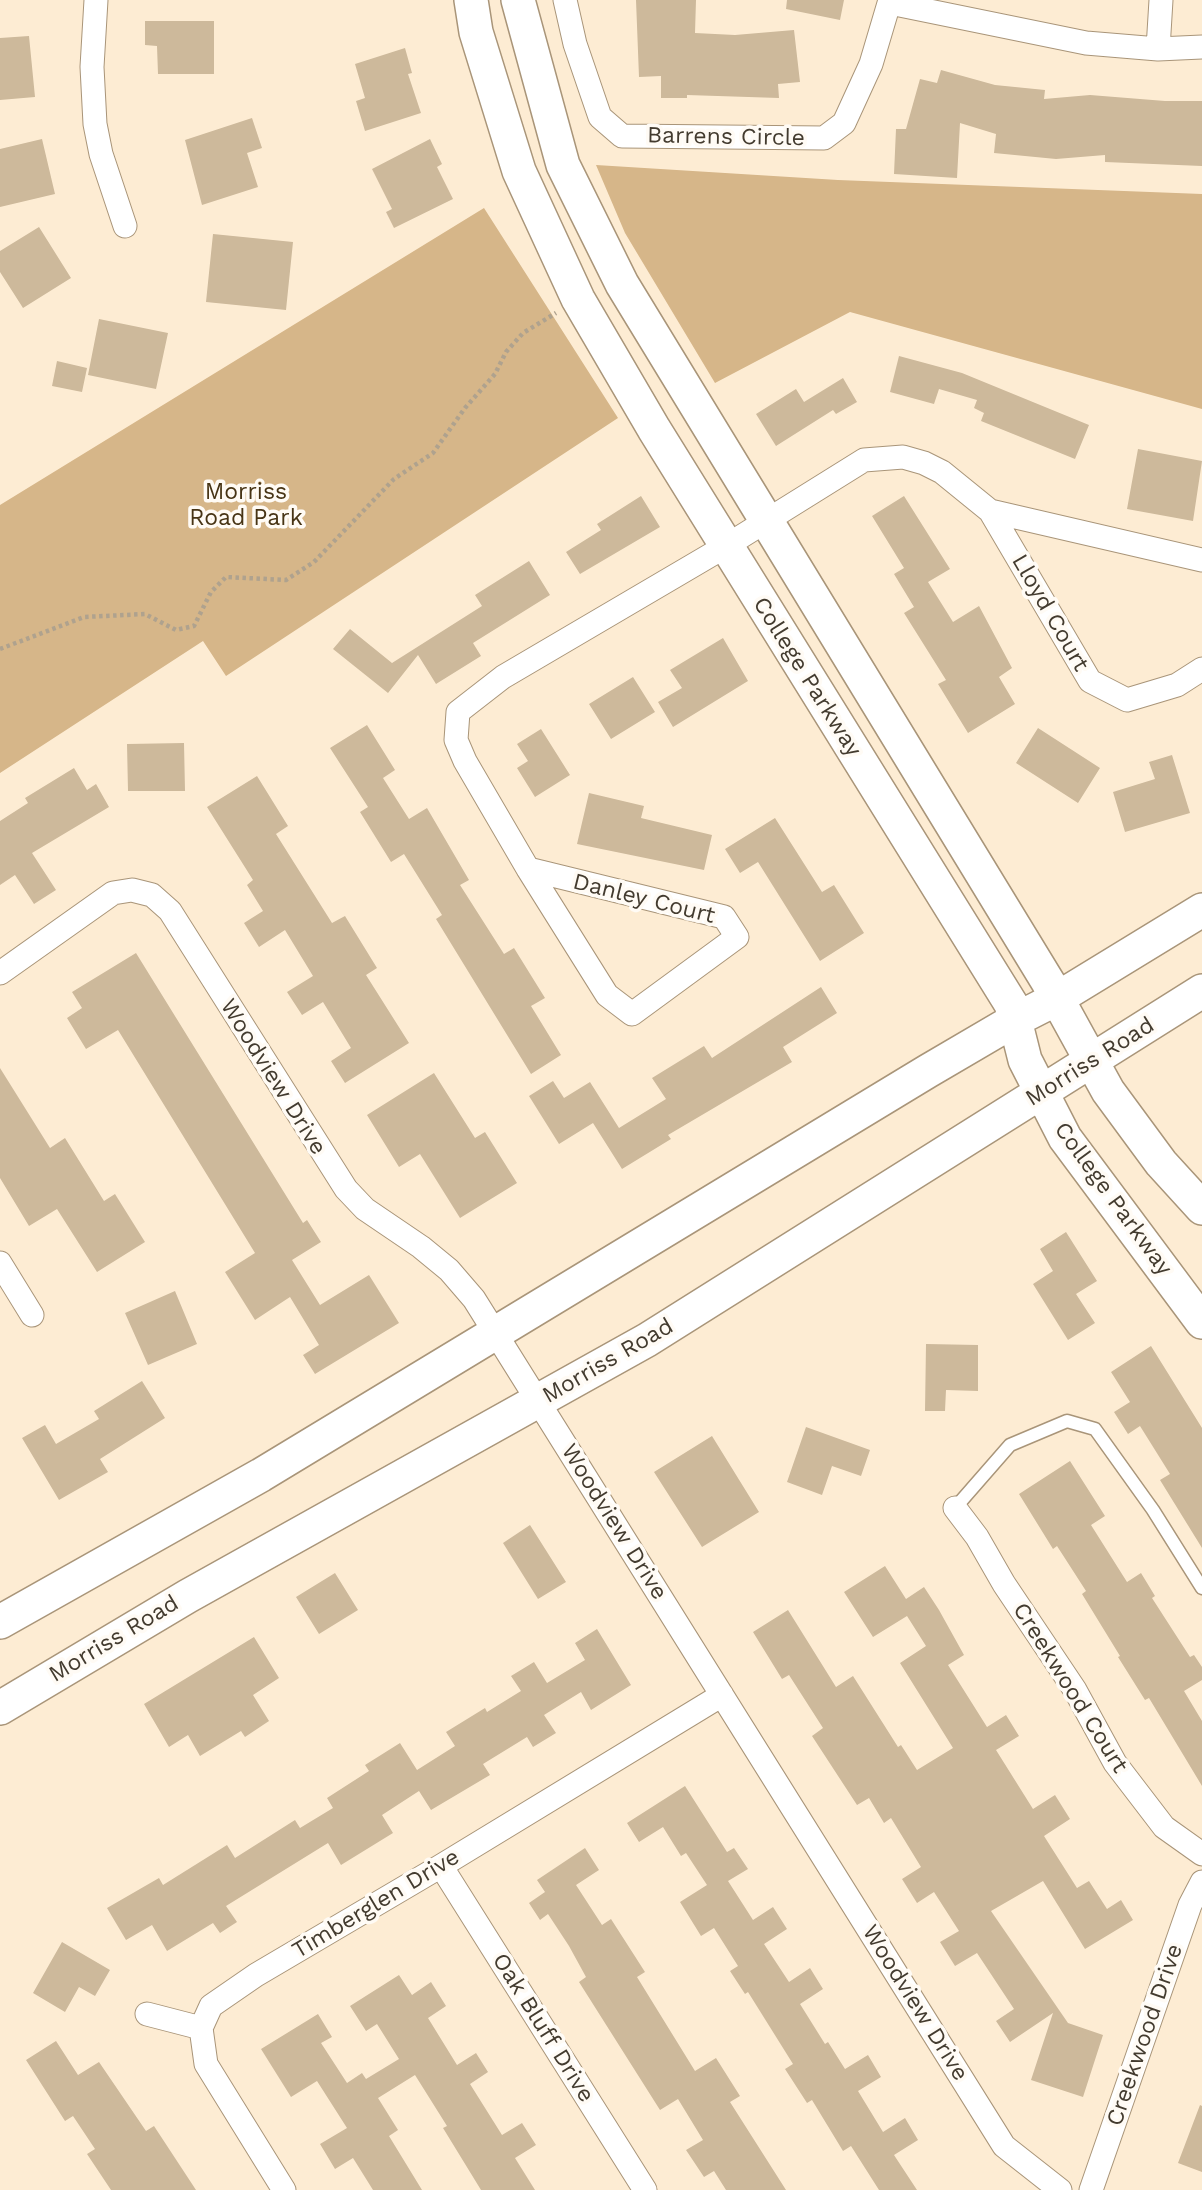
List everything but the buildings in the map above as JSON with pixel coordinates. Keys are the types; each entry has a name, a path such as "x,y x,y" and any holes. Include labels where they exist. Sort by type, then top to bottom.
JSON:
{"main road":[{"name":"College Parkway","path":"471,0 476,32 519,172 578,299 726,546 1011,1004 1025,1060 1065,1138 1202,1322"},
{"name":"College Parkway","path":"518,0 529,47 568,174 622,284 1058,998 1117,1105 1161,1163 1202,1208"},
{"path":"0,1622 261,1475 497,1335 1014,1020 1058,998 1202,910"},
{"name":"Morriss Road","path":"0,1708 188,1596 647,1340 1202,991"}],"street":[{"path":"96,0 92,67 95,124 101,154 125,226"},
{"name":"Barrens Circle","path":"565,0 575,44 600,117 622,136 824,138 844,123 871,65 890,2"},
{"path":"1158,49 1161,0"},
{"path":"890,2 1086,43 1158,49 1202,47"},
{"name":"Lloyd Court","path":"726,546 852,465 864,460 903,457 942,472 990,511 1090,681 1127,701 1177,685 1202,669"},
{"name":"Lloyd Court","path":"990,511 1202,560"},
{"name":"Danley Court","path":"528,869 724,917 737,937 632,1014 607,995 528,869 465,761 456,740 458,712 503,677 726,546"},
{"name":"Woodview Drive","path":"0,973 113,893 132,890 152,895 170,911 346,1189 365,1209 421,1247 449,1270 474,1299 1004,2146 1060,2190"},
{"path":"0,1263 32,1315"},
{"name":"Creekwood Court","path":"954,1508 977,1537 1004,1584 1075,1690 1122,1773 1164,1827 1202,1854"},
{"name":"Timberglen Drive","path":"201,2028 211,2006 256,1975 722,1695"},
{"name":"Oak Bluff Drive","path":"441,1866 645,2190"},
{"name":"Creekwood Drive","path":"1091,2190 1190,1905 1202,1882"},
{"path":"147,2014 201,2028 206,2064 284,2190"}],"lane":[{"path":"954,1508 1010,1446 1067,1421 1095,1429 1153,1510 1202,1588"}],"path":[{"path":"0,649 83,617 145,614 176,630 194,626 211,592 226,577 286,580 314,562 394,480 433,453 465,408 495,374 506,352 523,333 558,312 552,301"}],"green space":[{"path":"596,165 838,180 1202,194 1202,409 850,312 715,383 625,233"},
{"name":"Morriss Road Park","path":"484,208 618,418 226,676 203,641 0,773 0,505"}]}
